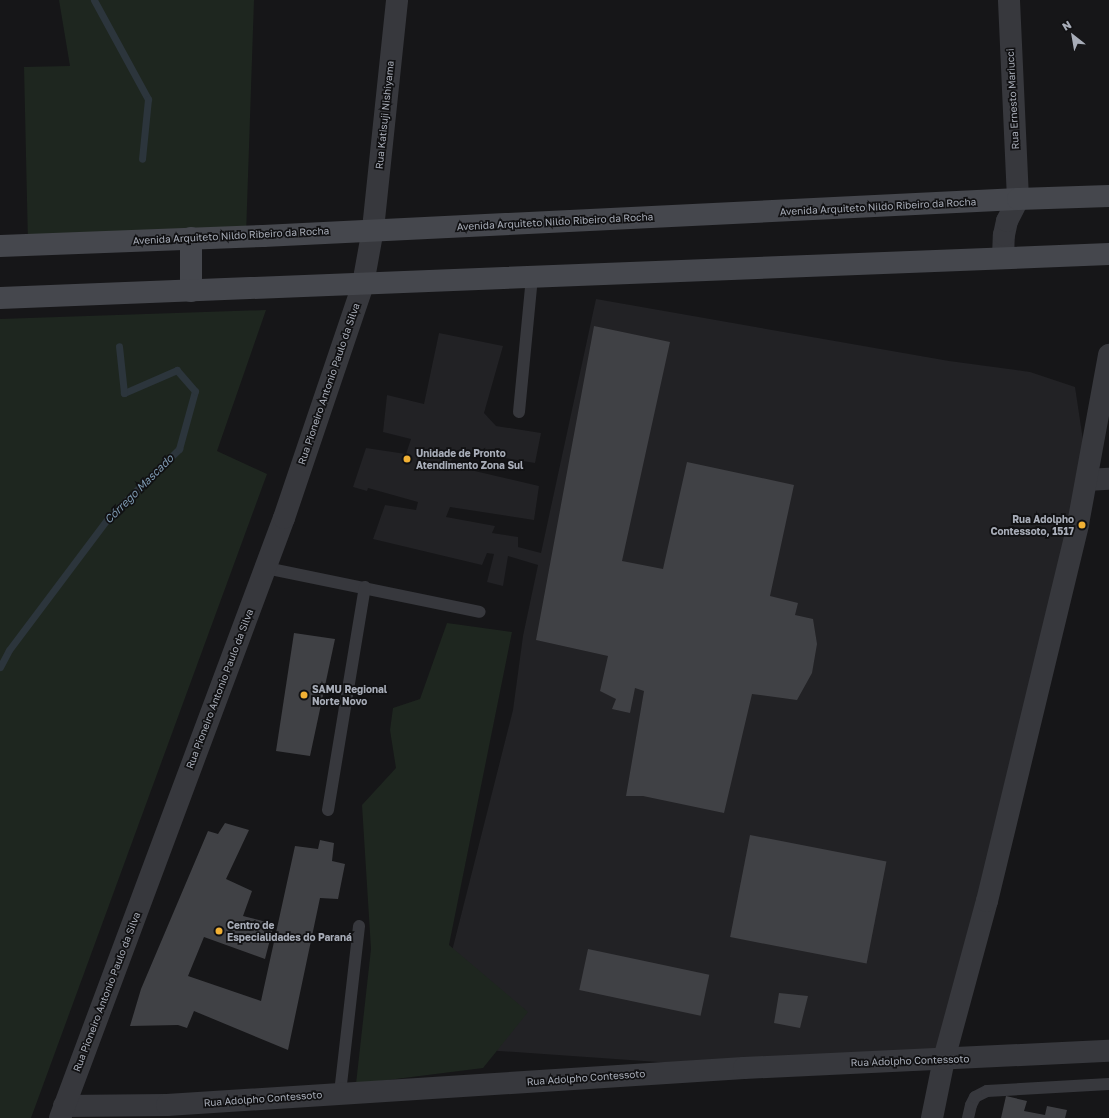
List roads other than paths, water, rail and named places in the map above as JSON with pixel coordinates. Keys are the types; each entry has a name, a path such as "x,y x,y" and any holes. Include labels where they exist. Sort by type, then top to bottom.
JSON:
{"main road":[{"name":"Avenida Arquiteto Nildo Ribeiro da Rocha","path":"0,246 1109,196"},
{"path":"191,238 191,291"},
{"path":"0,298 1109,254"}],"street":[{"name":"Rua Katisuji Nishiyama","path":"368,256 373,229 397,0"},
{"name":"Rua Ernesto Mariucci","path":"1009,0 1018,199"},
{"path":"1003,258 1004,235 1007,222 1018,199"},
{"name":"Rua Pioneiro Antonio Paulo da Silva","path":"62,1112 266,568 363,284 368,256"},
{"path":"932,1118 944,1059 987,901 1087,480 1109,355"},
{"path":"1087,480 1109,479"},
{"name":"Rua Adolpho Contessoto","path":"62,1112 744,1068 1109,1051"}],"lane":[{"path":"519,412 532,277"},
{"path":"266,568 365,587 480,612"},
{"path":"328,810 365,587"},
{"path":"340,1093 359,926"},
{"path":"968,1118 970,1105 975,1097 987,1092 1109,1084"}],"waterway":[{"path":"94,0 148,99 142,159"},
{"name":"Córrego Mascado","path":"0,667 9,650 109,517 179,449 195,391 177,370 124,393 119,346"}],"place":[{"name":"Unidade de Pronto Atendimento Zona Sul","path":"407,459"},
{"name":"Rua Adolpho Contessoto, 1517","path":"1082,525"},
{"name":"SAMU Regional Norte Novo","path":"304,695"},
{"name":"Centro de Especialidades do Paraná","path":"219,931"}]}
